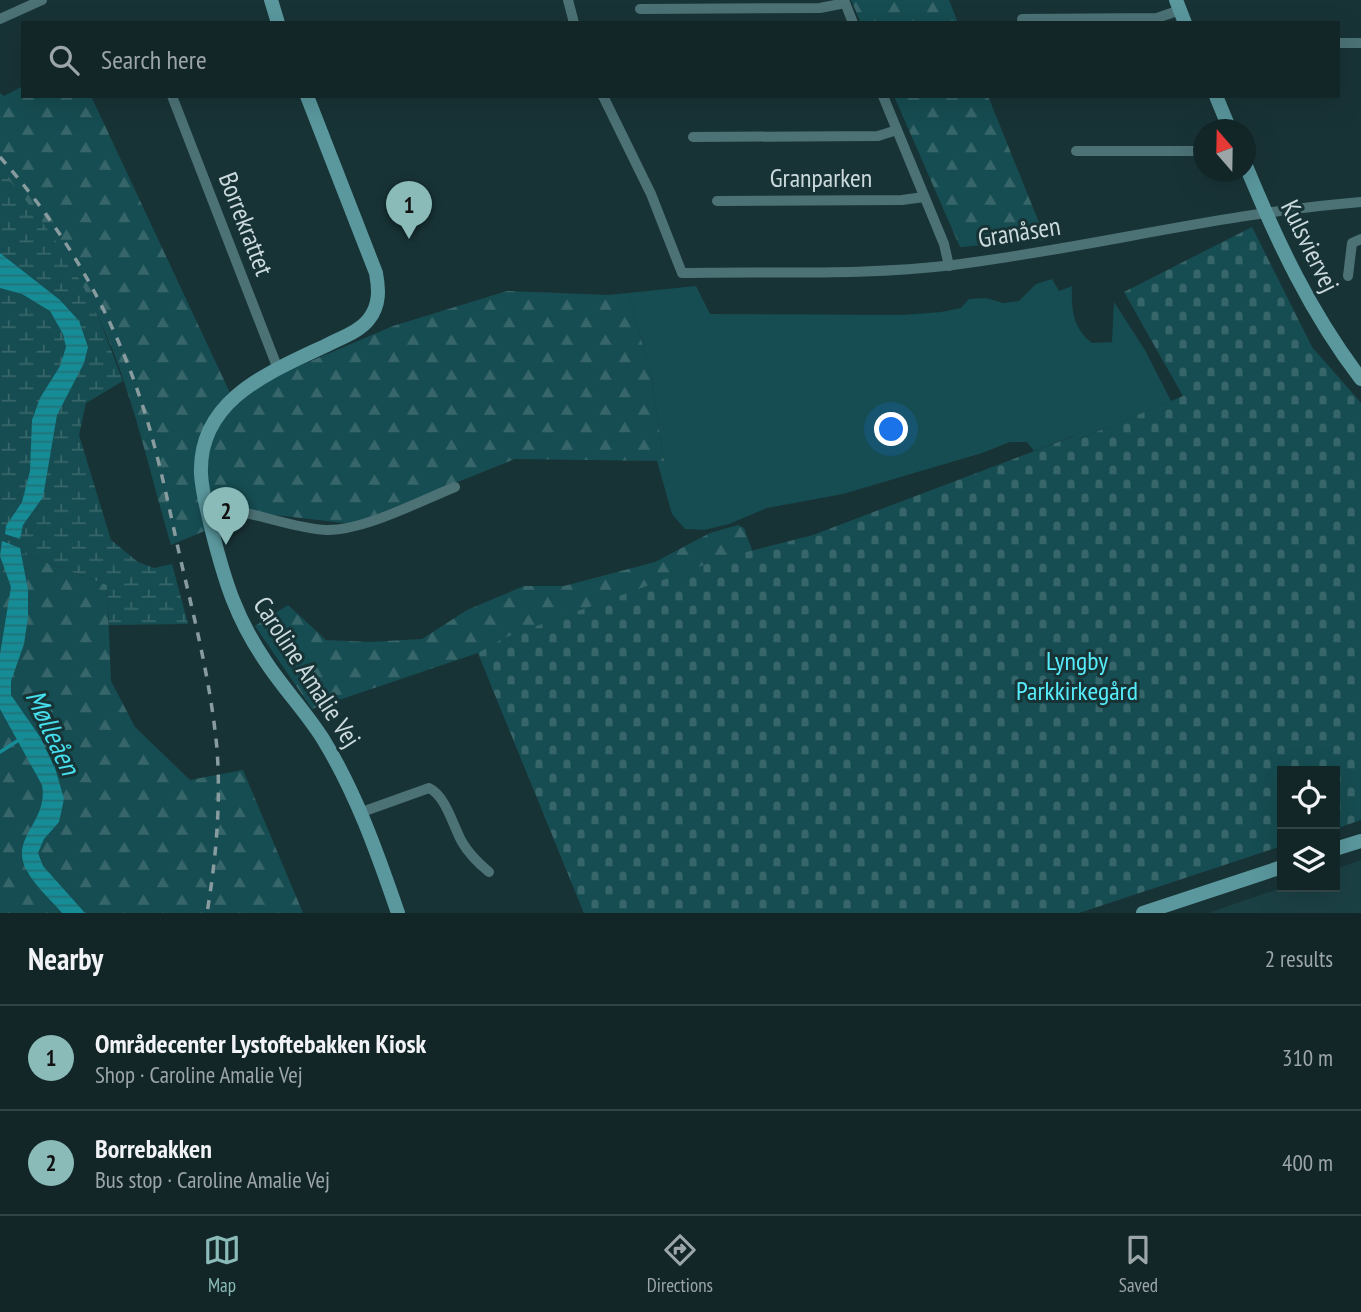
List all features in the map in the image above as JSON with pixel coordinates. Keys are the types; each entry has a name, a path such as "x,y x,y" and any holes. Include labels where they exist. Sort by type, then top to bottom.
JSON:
{"street":[{"path":"0,19 42,0"},
{"path":"271,0 277,21"},
{"path":"568,0 573,21"},
{"path":"640,9 820,8 845,2 852,21"},
{"path":"1022,19 1157,18 1180,11"},
{"path":"1340,43 1361,43"},
{"name":"Borrekrattet","path":"173,98 278,369"},
{"name":"Caroline Amalie Vej","path":"308,98 376,273 379,291 376,304 369,318 355,331 240,391 224,407 212,427 201,473 208,516 227,590 248,634 321,736 362,812 398,913"},
{"name":"Granåsen","path":"605,98 651,194 682,273 898,270 949,266 1034,254 1265,212 1361,202"},
{"name":"Granparken","path":"884,98 944,244 949,266"},
{"path":"1217,98 1225,119"},
{"name":"Granparken","path":"693,137 878,136 897,130"},
{"path":"1076,151 1193,152"},
{"name":"Kulsviervej","path":"1252,182 1295,276 1316,313 1361,379"},
{"name":"Granparken","path":"717,201 902,201 924,197"},
{"path":"1348,276 1352,243 1361,239"},
{"path":"208,516 229,511 241,512 324,530 341,529 372,520 455,486"},
{"path":"362,812 429,788 434,790 463,844 489,872"},
{"path":"1340,847 1361,841"},
{"path":"1143,913 1277,869"}],"shaded area":[{"path":"1361,860 1361,913 1208,913 1277,889 1277,892 1340,892 1340,867"}],"green space":[{"path":"851,0 949,0 957,21 860,21"},
{"path":"21,87 21,98 92,98 231,395 393,326 507,291 608,295 628,293 651,375 664,461 515,459 353,524 250,512 171,545 129,395 95,311 64,255 0,170 0,93 4,96"},
{"path":"895,98 989,98 1046,240 960,247"},
{"path":"0,170 28,203 66,257 101,323 123,381 86,403 79,435 111,540 138,562 154,568 172,564 188,624 109,625 107,585 0,545"},
{"name":"Lyngby Parkkirkegård","path":"1252,227 1312,347 1361,403 1361,820 1340,827 1340,766 1277,766 1277,848 1079,913 584,913 478,653 504,638 723,558 813,535 1074,436 1077,440 1183,396 1124,292"},
{"path":"1052,279 1059,291 1072,286 1074,318 1092,343 1112,342 1114,302 1145,350 1171,401 1077,440 1073,436 1034,451 1027,442 1010,442 982,453 843,494 767,508 729,524 704,530 685,529 672,514 657,461 664,461 651,375 628,293 696,286 710,314 903,315 961,308 969,299 986,298 1003,303 1019,301 1036,284"},
{"path":"738,525 744,528 755,558 584,913 478,653 312,709 255,626 288,605 326,640 369,642 422,639 467,610 524,586 564,586 655,562 710,533"},
{"path":"0,545 107,585 111,681 135,727 190,780 243,770 303,913 0,913"}],"water":[{"path":"0,253 60,300 79,321 88,347 84,363 57,415 43,497 23,525 20,539 5,534 6,526 22,502 30,471 32,420 40,398 60,366 66,347 63,334 50,311 22,294 0,288"},
{"path":"2,541 20,548 28,590 24,644 11,681 11,695 40,737 55,768 64,799 59,822 44,839 38,853 43,866 85,913 62,913 34,882 22,859 25,839 43,798 42,785 0,709 0,654 11,587 0,556"}],"waterway":[{"path":"0,752 22,738"}],"railway":[{"path":"0,157 48,217 89,281 122,350 153,440 207,677 217,749 218,811 207,913"}],"place":[{"name":"Områdecenter Lystoftebakken Kiosk","path":"409,239"},
{"name":"Borrebakken","path":"226,545"}],"water label":[{"name":"Mølleåen","path":"53,732"}]}
